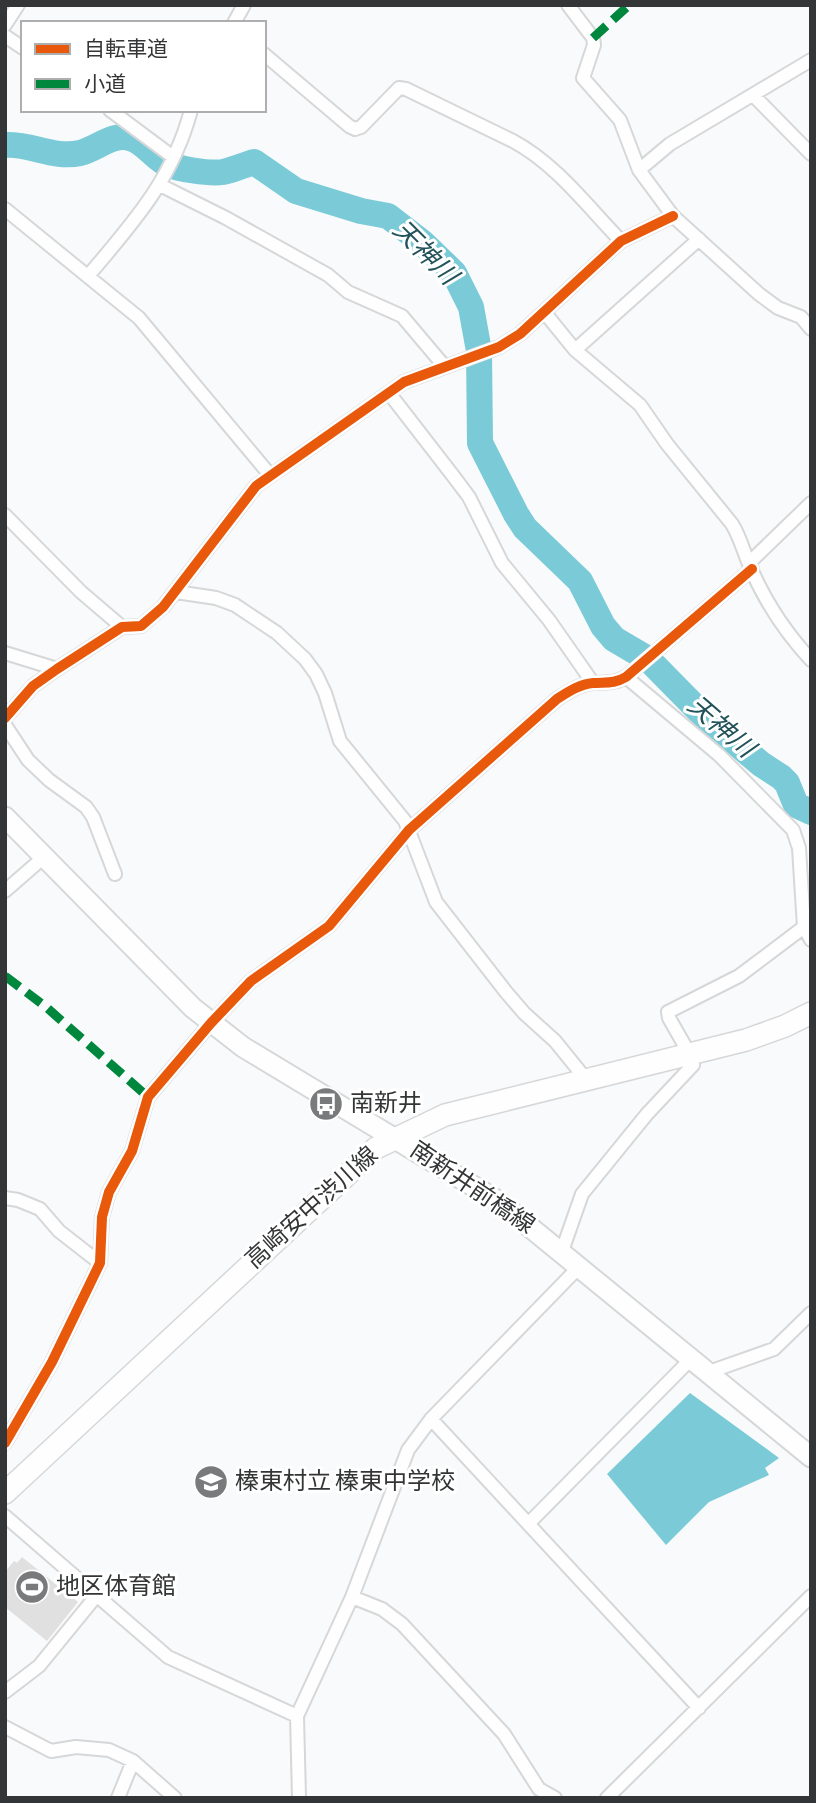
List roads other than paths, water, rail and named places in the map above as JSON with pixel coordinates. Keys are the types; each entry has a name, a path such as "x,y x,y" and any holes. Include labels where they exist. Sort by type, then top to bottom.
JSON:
{"main road":[{"name":"南新井前橋線","path":"5,817 193,1008 211,1023 243,1047 499,1201 811,1457"},
{"name":"高崎安中渋川線","path":"5,1493 371,1152 396,1137 445,1115 746,1040 811,1013"}],"street":[{"path":"5,25 18,5"},
{"path":"235,21 244,5"},
{"path":"568,5 593,38 594,45 583,78 620,120 639,170 673,216 759,294 778,307 801,317 811,329"},
{"path":"5,36 21,47"},
{"path":"266,56 355,129 361,127 399,88 513,141 545,162 621,241"},
{"path":"639,170 670,144 811,60"},
{"path":"753,95 811,153"},
{"path":"113,112 173,157"},
{"path":"88,276 148,205 186,132 191,112"},
{"path":"160,185 328,275 348,292 402,316 445,367"},
{"path":"5,209 139,318 270,475"},
{"path":"5,718 33,687 57,669 122,627 141,626 163,607 256,485 416,377 499,347 520,334 621,241 673,216"},
{"path":"575,350 699,239"},
{"path":"545,313 575,350 640,405 667,444 732,524 740,536 750,566 782,626 811,660"},
{"path":"389,393 469,497 502,563 549,620 593,683"},
{"path":"5,1443 58,1351 100,1263 102,1217 109,1192 132,1151 148,1097 211,1023 251,981 330,926 409,830 557,699 579,686 610,684 626,677 750,566 811,503"},
{"path":"5,515 81,592 122,627"},
{"path":"176,592 216,598 234,605 277,633 305,659 320,683 340,741 405,821 427,883 448,920 524,1013 555,1041 585,1078"},
{"path":"5,653 57,669"},
{"path":"626,677 719,755 793,831 800,848 804,928 811,940"},
{"path":"5,725 28,760 49,780 86,807 93,817 115,874"},
{"path":"5,891 44,857"},
{"path":"562,1251 582,1194 647,1114 693,1065 668,1012 738,976 804,928"},
{"path":"5,1198 40,1209 59,1231 100,1263"},
{"path":"299,1798 297,1716 352,1597 408,1450 431,1419 580,1266"},
{"path":"709,1371 774,1349 811,1313"},
{"path":"528,1524 692,1358"},
{"path":"431,1419 699,1708"},
{"path":"5,1516 168,1657 297,1716"},
{"path":"5,1692 39,1666 97,1595"},
{"path":"607,1798 811,1596"},
{"path":"352,1597 382,1609 402,1624 504,1734 539,1789 555,1798"},
{"path":"5,1727 51,1751 76,1746 109,1750 133,1760 175,1798"},
{"path":"118,1798 133,1760"}],"water":[{"path":"690,1393 779,1458 765,1468 769,1475 709,1502 666,1545 607,1474"}],"waterway":[{"name":"天神川","path":"5,145 70,154 80,153 111,139 123,137 139,142 165,163 185,169 223,172 254,162 296,191 361,211 388,216 423,243 454,273 471,307 479,351 480,443 525,528 580,581 603,626 614,639 648,659 705,717 761,764 781,777 787,783 796,805 811,812"}],"place":[{"name":"南新井","path":"326,1104"},
{"name":"榛東村立 榛東中学校","path":"211,1482"},
{"name":"地区体育館","path":"32,1587"}]}
